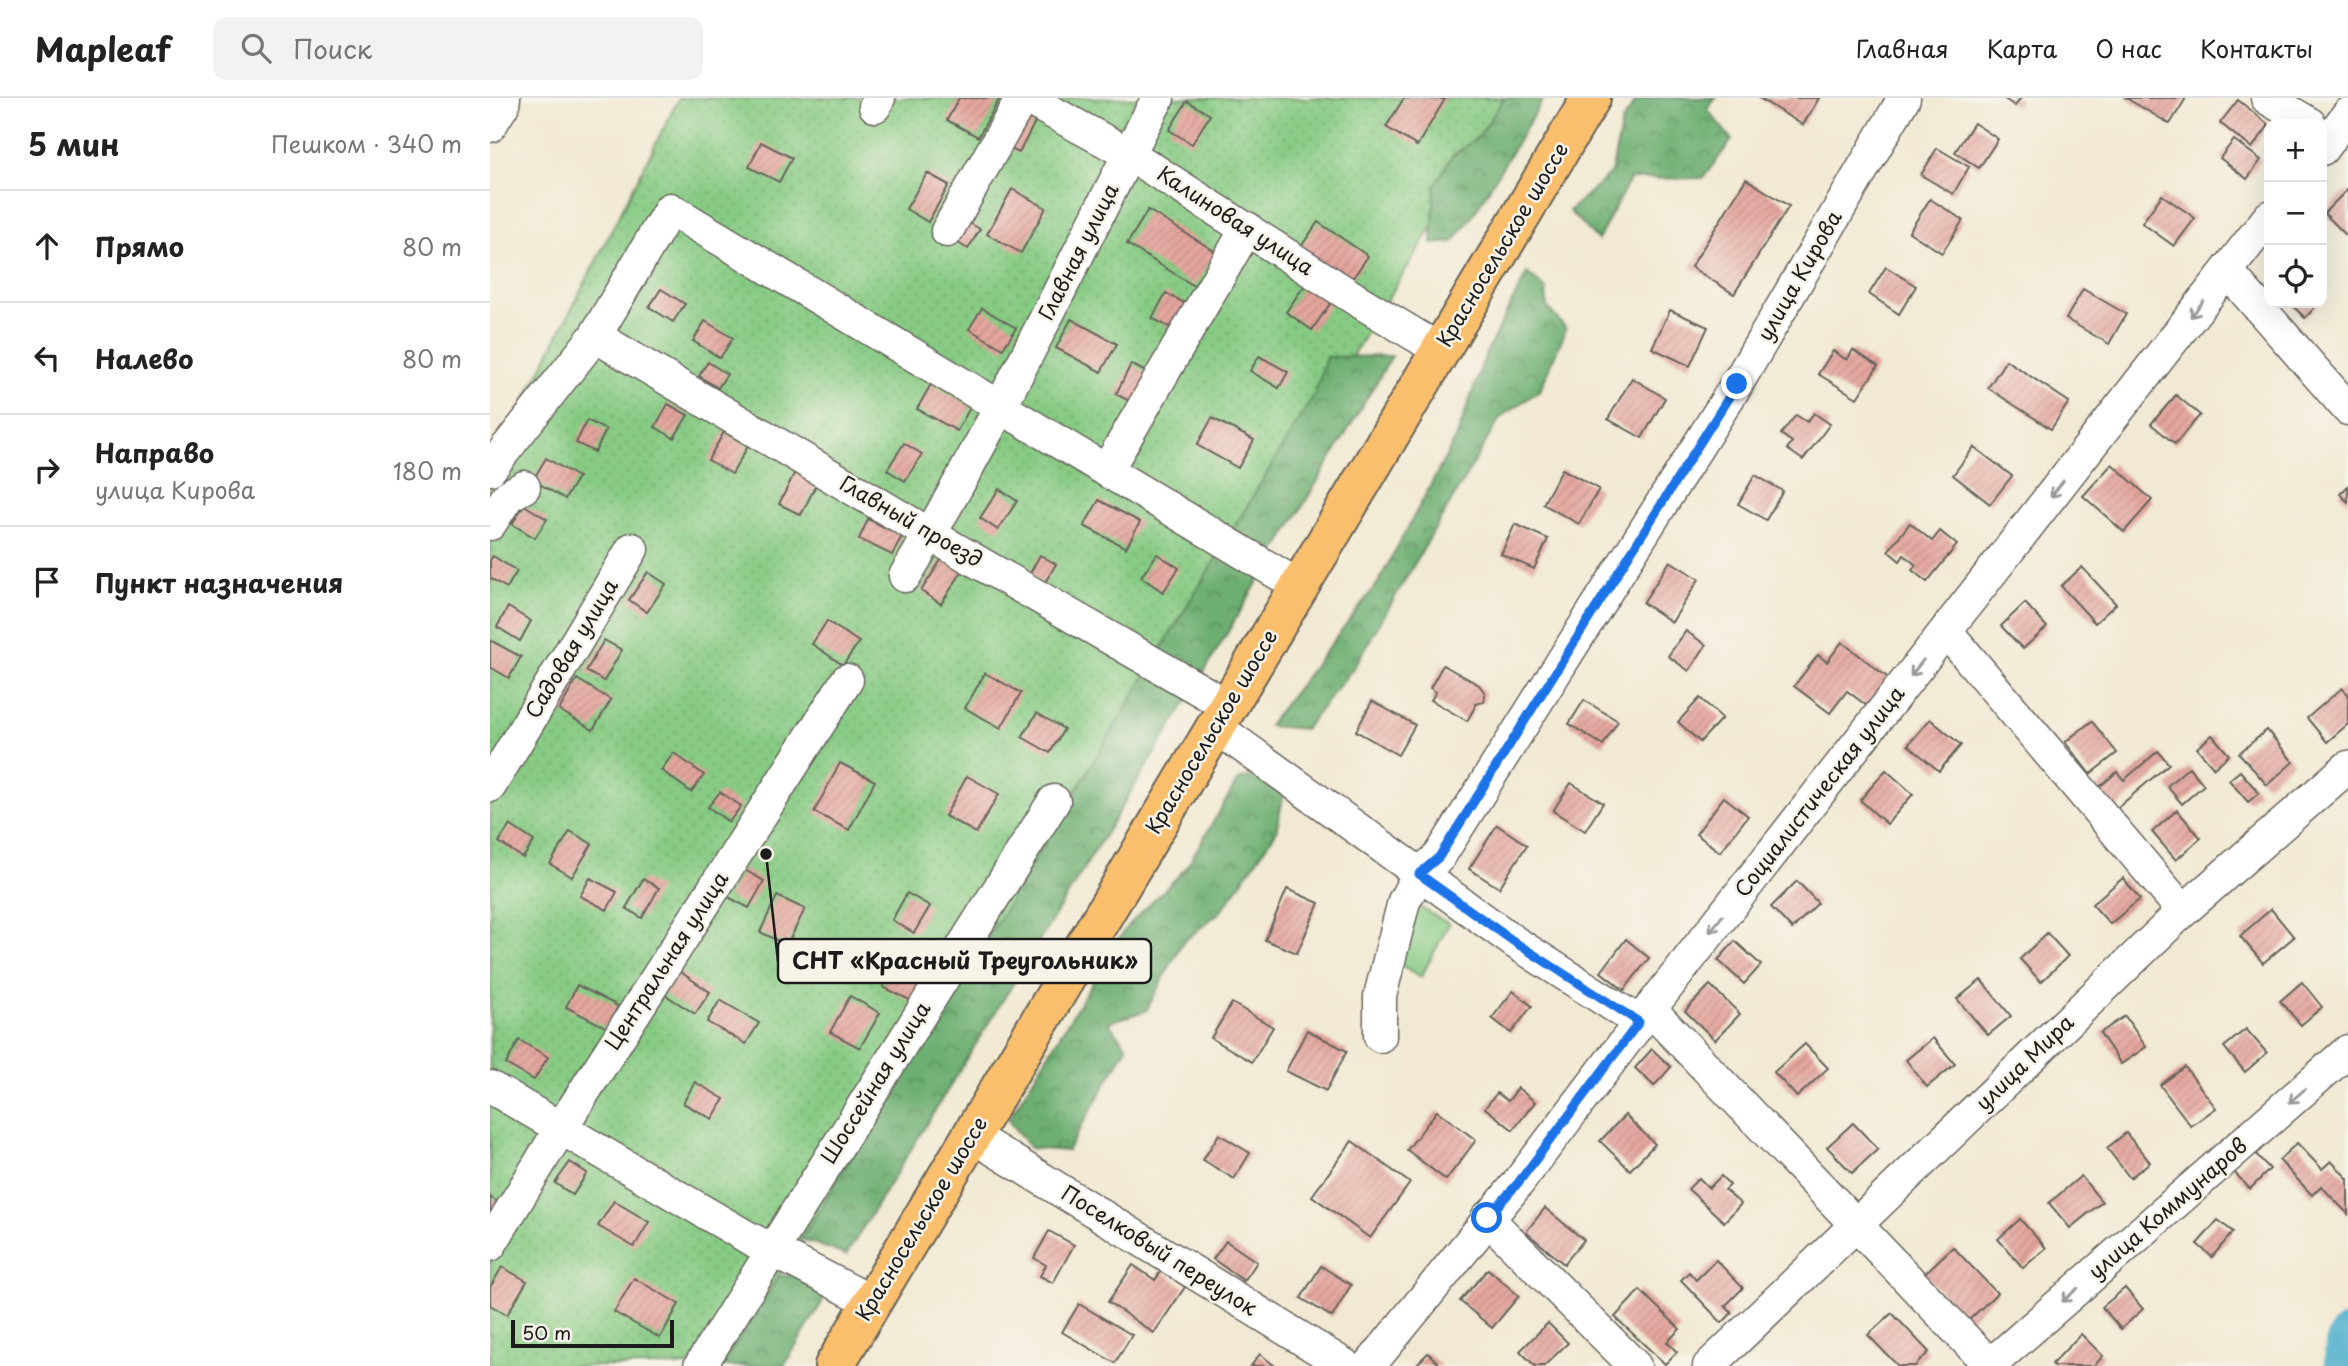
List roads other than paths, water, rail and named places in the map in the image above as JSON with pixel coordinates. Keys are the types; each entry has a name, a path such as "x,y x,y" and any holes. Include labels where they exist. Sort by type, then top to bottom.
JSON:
{"highway":[{"name":"Красносельское шоссе","path":"834,1366 1591,98"}],"street":[{"path":"490,127 503,105 504,98"},
{"path":"947,231 1024,98"},
{"name":"Калиновая улица","path":"1024,98 1129,154 1440,350"},
{"name":"Главная улица","path":"905,576 931,535 1001,406 1158,98"},
{"name":"улица Кирова","path":"1380,1037 1380,996 1404,901 1419,874 1439,857 1737,384 1904,98"},
{"path":"2267,98 2330,134"},
{"path":"490,468 595,336 670,209 1299,586"},
{"name":"Социалистическая улица","path":"1369,1366 1518,1183 1644,1015 2264,223"},
{"path":"1107,470 1247,228"},
{"path":"2227,271 2348,409"},
{"name":"Главный проезд","path":"595,336 931,535 1222,716 1419,874 1516,943 1644,1015 1856,1225 1990,1365"},
{"path":"490,524 508,496 524,487"},
{"name":"Садовая улица","path":"490,786 632,549"},
{"path":"1946,631 2183,911"},
{"name":"Центральная улица","path":"490,1245 561,1128 847,680"},
{"name":"улица Мира","path":"1709,1366 2183,911 2348,767"},
{"name":"Шоссейная улица","path":"700,1366 1054,802"},
{"name":"улица Коммунаров","path":"1990,1365 2348,1051"},
{"path":"490,1087 771,1250 872,1302"},
{"name":"Поселковый переулок","path":"972,1136 1346,1366"},
{"path":"1487,1218 1635,1366"}],"waterway":[{"path":"2343,1366 2344,1344 2348,1335"}],"place":[{"name":"СНТ «Красный Треугольник»","path":"766,854"}]}
